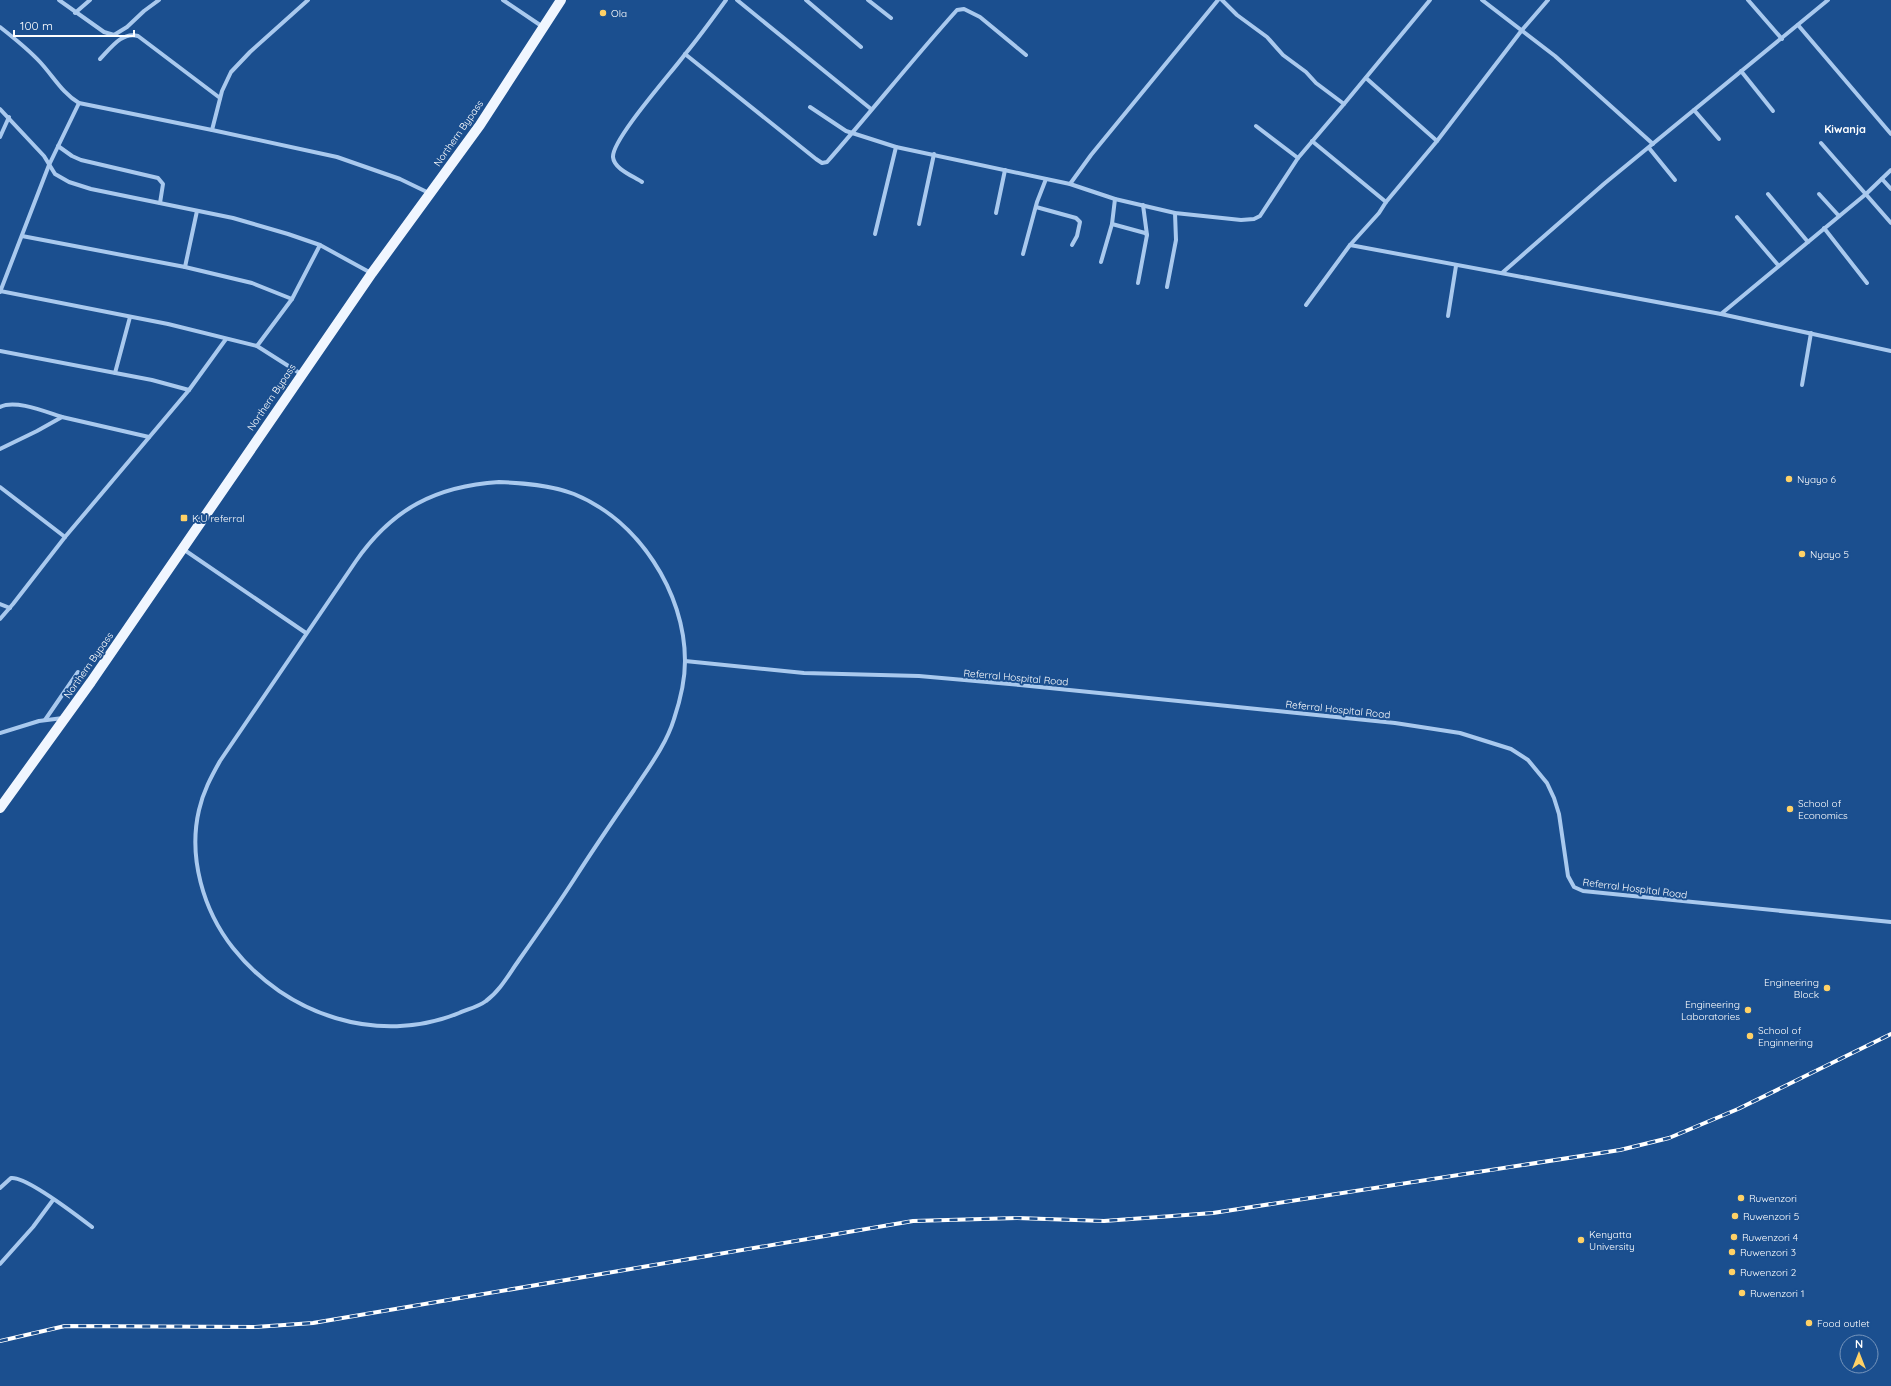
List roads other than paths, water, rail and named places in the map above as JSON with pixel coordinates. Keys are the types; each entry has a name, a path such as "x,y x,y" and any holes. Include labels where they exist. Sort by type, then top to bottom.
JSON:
{"main road":[{"name":"Northern Bypass","path":"0,808 65,718 301,374 372,273 480,125 561,0"}],"street":[{"path":"59,0 75,13 104,32 114,35 128,27 144,11 159,0"},
{"path":"75,13 90,0"},
{"path":"212,130 227,78 250,52 308,0"},
{"path":"503,0 543,28"},
{"path":"642,182 617,166 613,159 613,152 618,142 651,97 726,0"},
{"path":"736,0 871,109"},
{"path":"806,0 860,47"},
{"path":"868,0 891,18"},
{"path":"1070,184 1091,155 1218,0"},
{"path":"1222,0 1237,15 1267,37 1283,55 1344,104"},
{"path":"810,107 852,134 896,147 1070,184 1115,199 1175,213 1241,220 1254,219 1260,216 1298,158 1430,0"},
{"path":"1482,0 1522,30 1595,91 1653,144"},
{"path":"1306,305 1350,245 1379,213 1386,202 1437,141 1522,30 1548,0"},
{"path":"1748,0 1782,39"},
{"path":"1502,273 1605,183 1828,0"},
{"path":"685,54 820,162 828,162 871,109 957,10 969,10 980,17 1026,55"},
{"path":"1798,25 1891,134"},
{"path":"0,27 19,41 39,61 68,96 79,103 337,157 400,179 430,194"},
{"path":"100,59 126,35 131,34 138,36 220,98"},
{"path":"1741,71 1773,112"},
{"path":"1366,78 1437,141"},
{"path":"79,103 48,164 0,291 130,317 257,346 301,374"},
{"path":"0,109 44,156 55,174 69,182 91,189 256,224 320,245 372,273"},
{"path":"1694,110 1719,139"},
{"path":"0,136 9,117"},
{"path":"1256,126 1298,158"},
{"path":"1312,142 1386,202"},
{"path":"1822,143 1891,223"},
{"path":"58,146 72,156 81,160 158,178 163,184 160,203"},
{"path":"875,234 896,147"},
{"path":"1648,148 1675,180"},
{"path":"919,224 934,154"},
{"path":"996,212 1005,170"},
{"path":"1721,314 1778,265 1866,194 1891,170"},
{"path":"1023,254 1036,207 1046,179"},
{"path":"1882,179 1891,189"},
{"path":"1768,194 1808,242"},
{"path":"1819,194 1839,216"},
{"path":"1101,262 1112,224 1115,199"},
{"path":"1138,283 1148,239 1143,205"},
{"path":"1036,207 1076,218 1080,222 1072,245"},
{"path":"185,267 197,212"},
{"path":"1167,287 1176,240 1175,213"},
{"path":"1737,217 1778,265"},
{"path":"1112,224 1145,233 1147,235"},
{"path":"1824,228 1867,283"},
{"path":"22,236 185,267 252,283 292,299"},
{"path":"257,346 292,299 320,245"},
{"path":"1350,245 1456,266 1502,273 1721,314 1891,351"},
{"path":"1448,316 1456,266"},
{"path":"115,373 130,317"},
{"path":"1802,385 1811,333"},
{"path":"0,619 65,537 92,507 189,390 226,339"},
{"path":"0,351 152,380 189,390"},
{"path":"0,407 10,404 20,405 62,417 149,437"},
{"path":"0,449 62,417"},
{"path":"516,482 548,487 576,495 615,520 641,544 653,559 669,588 682,631 685,661 680,699 666,739 502,985 484,1003 446,1018 416,1025 361,1025 318,1013 283,995 252,970 219,930 210,911 201,884 197,850 197,820 209,781 220,761 365,548 389,522 404,511 434,495 447,490 480,483 516,482"},
{"path":"0,487 65,537"},
{"path":"182,549 306,633"},
{"path":"0,604 10,608"},
{"name":"Referral Hospital Road","path":"685,661 804,673 919,676 1020,685 1381,721 1460,733 1511,749 1528,760 1547,783 1559,814 1568,876 1574,887 1583,891 1891,922"},
{"path":"45,720 78,672"},
{"path":"0,733 45,720 65,718"},
{"path":"0,1188 14,1177 71,1211 92,1227"},
{"path":"0,1264 33,1227 53,1200"}],"railway":[{"path":"0,1341 65,1326 255,1327 313,1323 913,1221 1017,1218 1104,1221 1213,1213 1620,1150 1669,1138 1738,1109 1891,1034"}],"place":[{"name":"Ola","path":"603,13"},
{"name":"Nyayo 6","path":"1789,479"},
{"name":"K.U referral","path":"184,518"},
{"name":"Nyayo 5","path":"1802,554"},
{"name":"School of Economics","path":"1790,809"},
{"name":"Engineering Block","path":"1827,988"},
{"name":"Engineering Laboratories","path":"1748,1010"},
{"name":"School of Enginnering","path":"1750,1036"},
{"name":"Ruwenzori","path":"1741,1198"},
{"name":"Ruwenzori 5","path":"1735,1216"},
{"name":"Ruwenzori 4","path":"1734,1237"},
{"name":"Kenyatta University","path":"1581,1240"},
{"name":"Ruwenzori 3","path":"1732,1252"},
{"name":"Ruwenzori 2","path":"1732,1272"},
{"name":"Ruwenzori 1","path":"1742,1293"},
{"name":"Food outlet","path":"1809,1323"}],"district":[{"name":"Kiwanja","path":"1845,129"}]}
